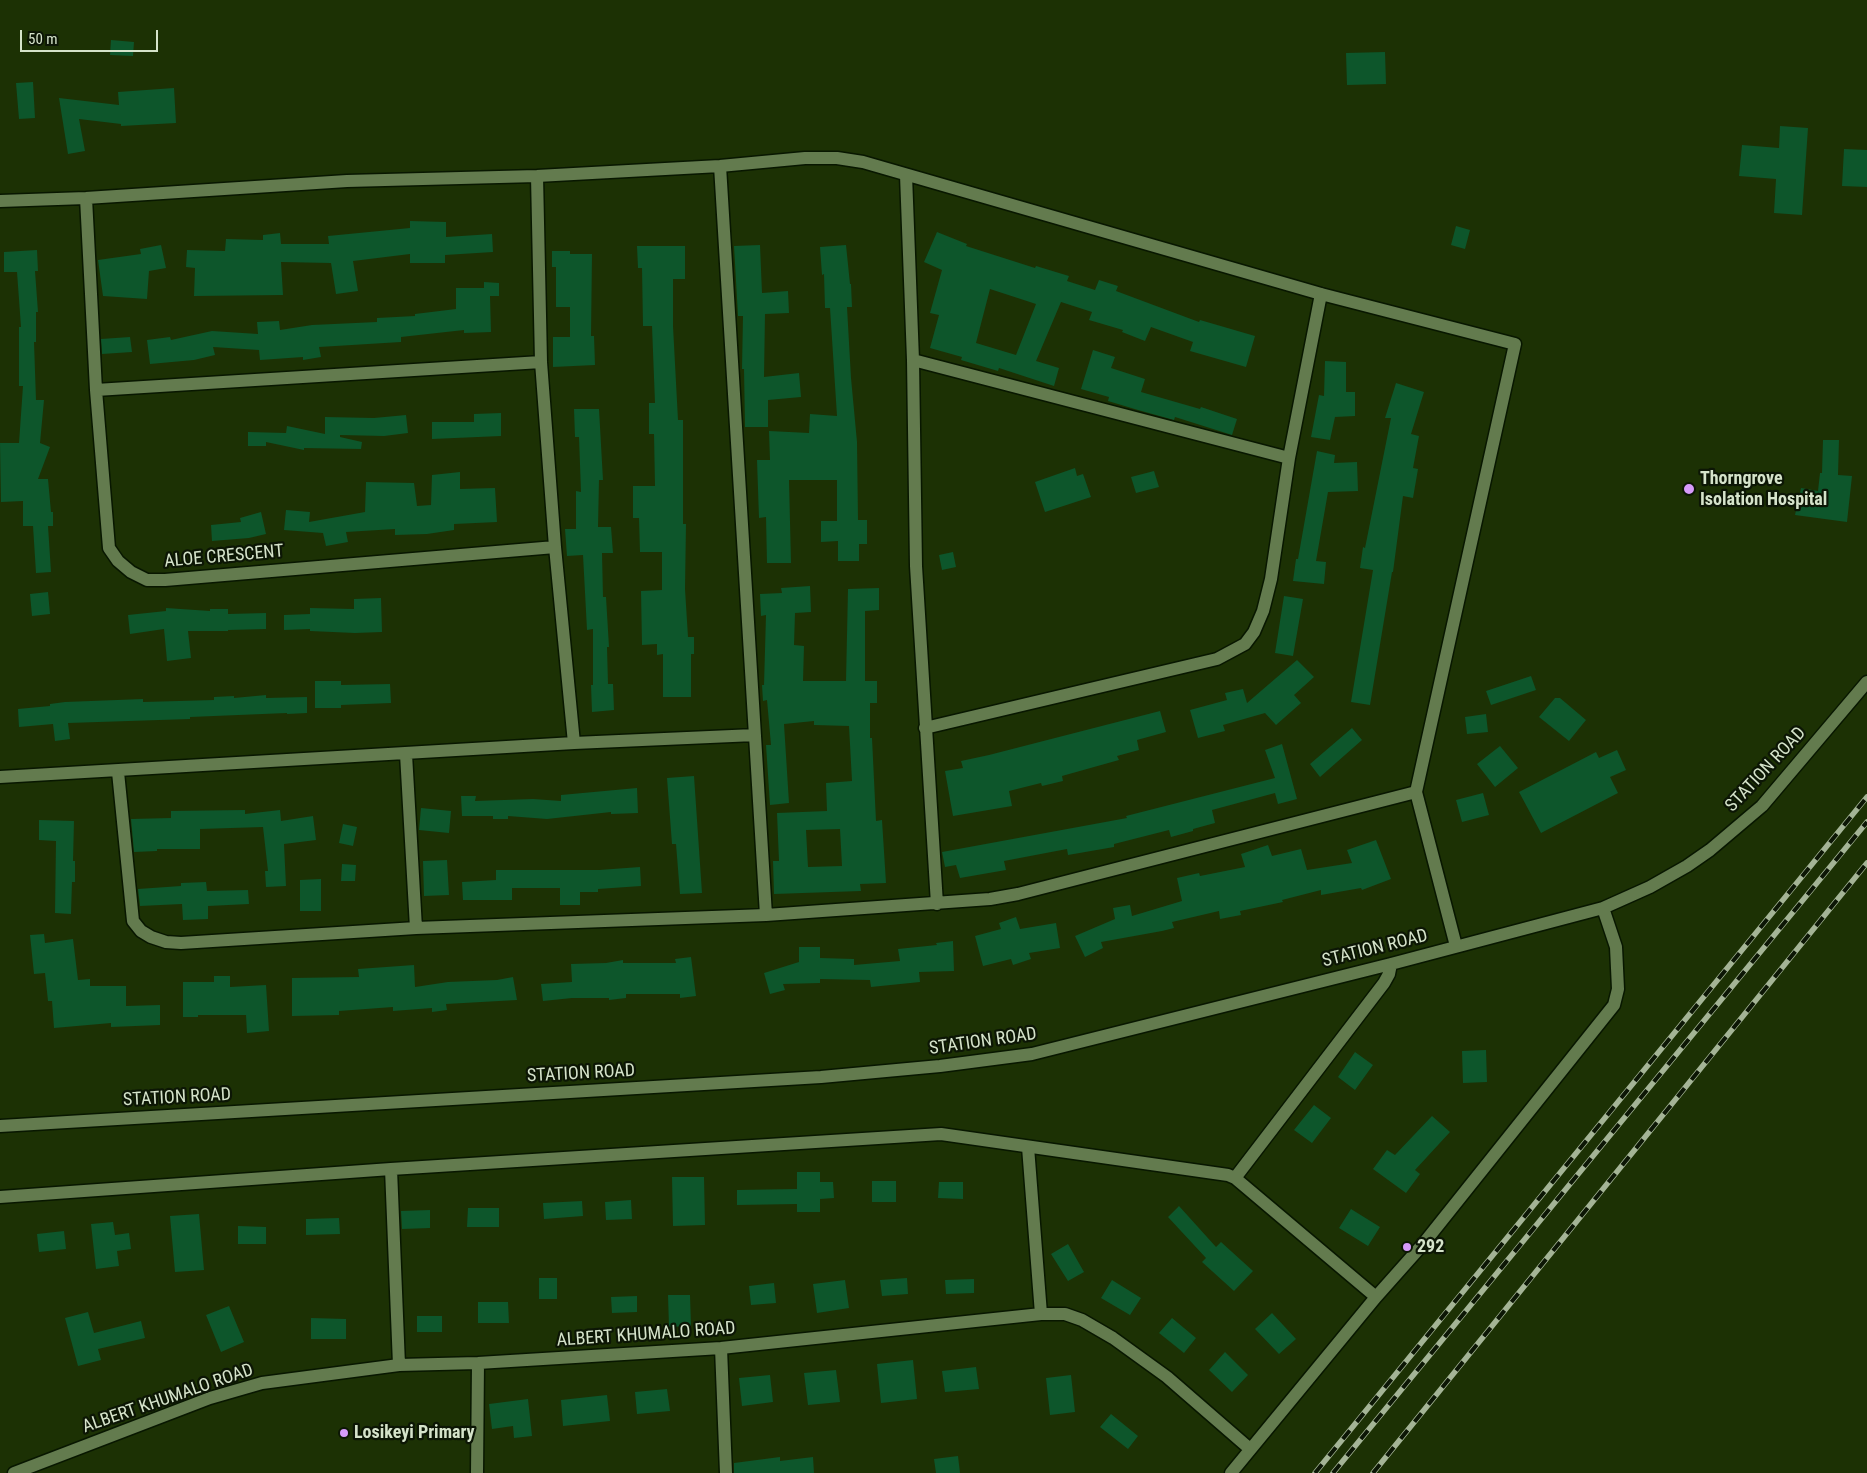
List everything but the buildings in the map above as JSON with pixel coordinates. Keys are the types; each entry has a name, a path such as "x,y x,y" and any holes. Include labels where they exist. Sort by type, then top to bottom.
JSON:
{"street":[{"path":"0,201 86,198 347,181 537,176 720,166 805,158 837,158 863,162 1321,294 1515,344 1416,792 1456,946"},
{"path":"720,166 766,915"},
{"path":"906,175 913,360 916,566 937,904"},
{"path":"537,176 542,362 555,547 574,743"},
{"name":"ALOE CRESCENT","path":"86,198 96,390 109,548 118,562 131,572 148,580 165,580 555,547"},
{"path":"925,728 1218,659 1245,644 1254,632 1263,611 1271,579 1289,458 1321,294"},
{"path":"913,360 1289,458"},
{"path":"96,390 542,362"},
{"name":"STATION ROAD","path":"0,1126 821,1077 940,1066 1032,1054 1391,964 1602,908 1650,887 1687,866 1710,850 1762,806 1867,682"},
{"path":"0,777 118,772 574,743 755,735"},
{"path":"406,754 416,928"},
{"path":"118,772 133,921 141,931 151,937 166,942 181,943 416,928 766,915 990,899 1018,894 1416,792"},
{"path":"1231,1473 1376,1297 1424,1242 1614,1005 1618,989 1616,947 1602,908"},
{"path":"1235,1178 1384,983 1389,974 1391,964"},
{"path":"0,1197 391,1169 941,1134 1228,1175 1235,1178 1376,1297"},
{"path":"1028,1147 1041,1314"},
{"path":"391,1169 399,1365"},
{"name":"ALBERT KHUMALO ROAD","path":"14,1473 210,1398 262,1383 399,1365 478,1363 721,1348 1041,1314 1065,1314 1082,1320 1113,1338 1167,1378 1250,1449"},
{"path":"721,1348 726,1473"},
{"path":"477,1473 478,1363"}],"railway":[{"path":"1315,1473 1867,797"},
{"path":"1333,1473 1867,822"},
{"path":"1373,1473 1867,863"}],"place":[{"name":"Thorngrove Isolation Hospital","path":"1689,489"},
{"name":"292","path":"1407,1247"},
{"name":"Losikeyi Primary","path":"344,1433"}]}
